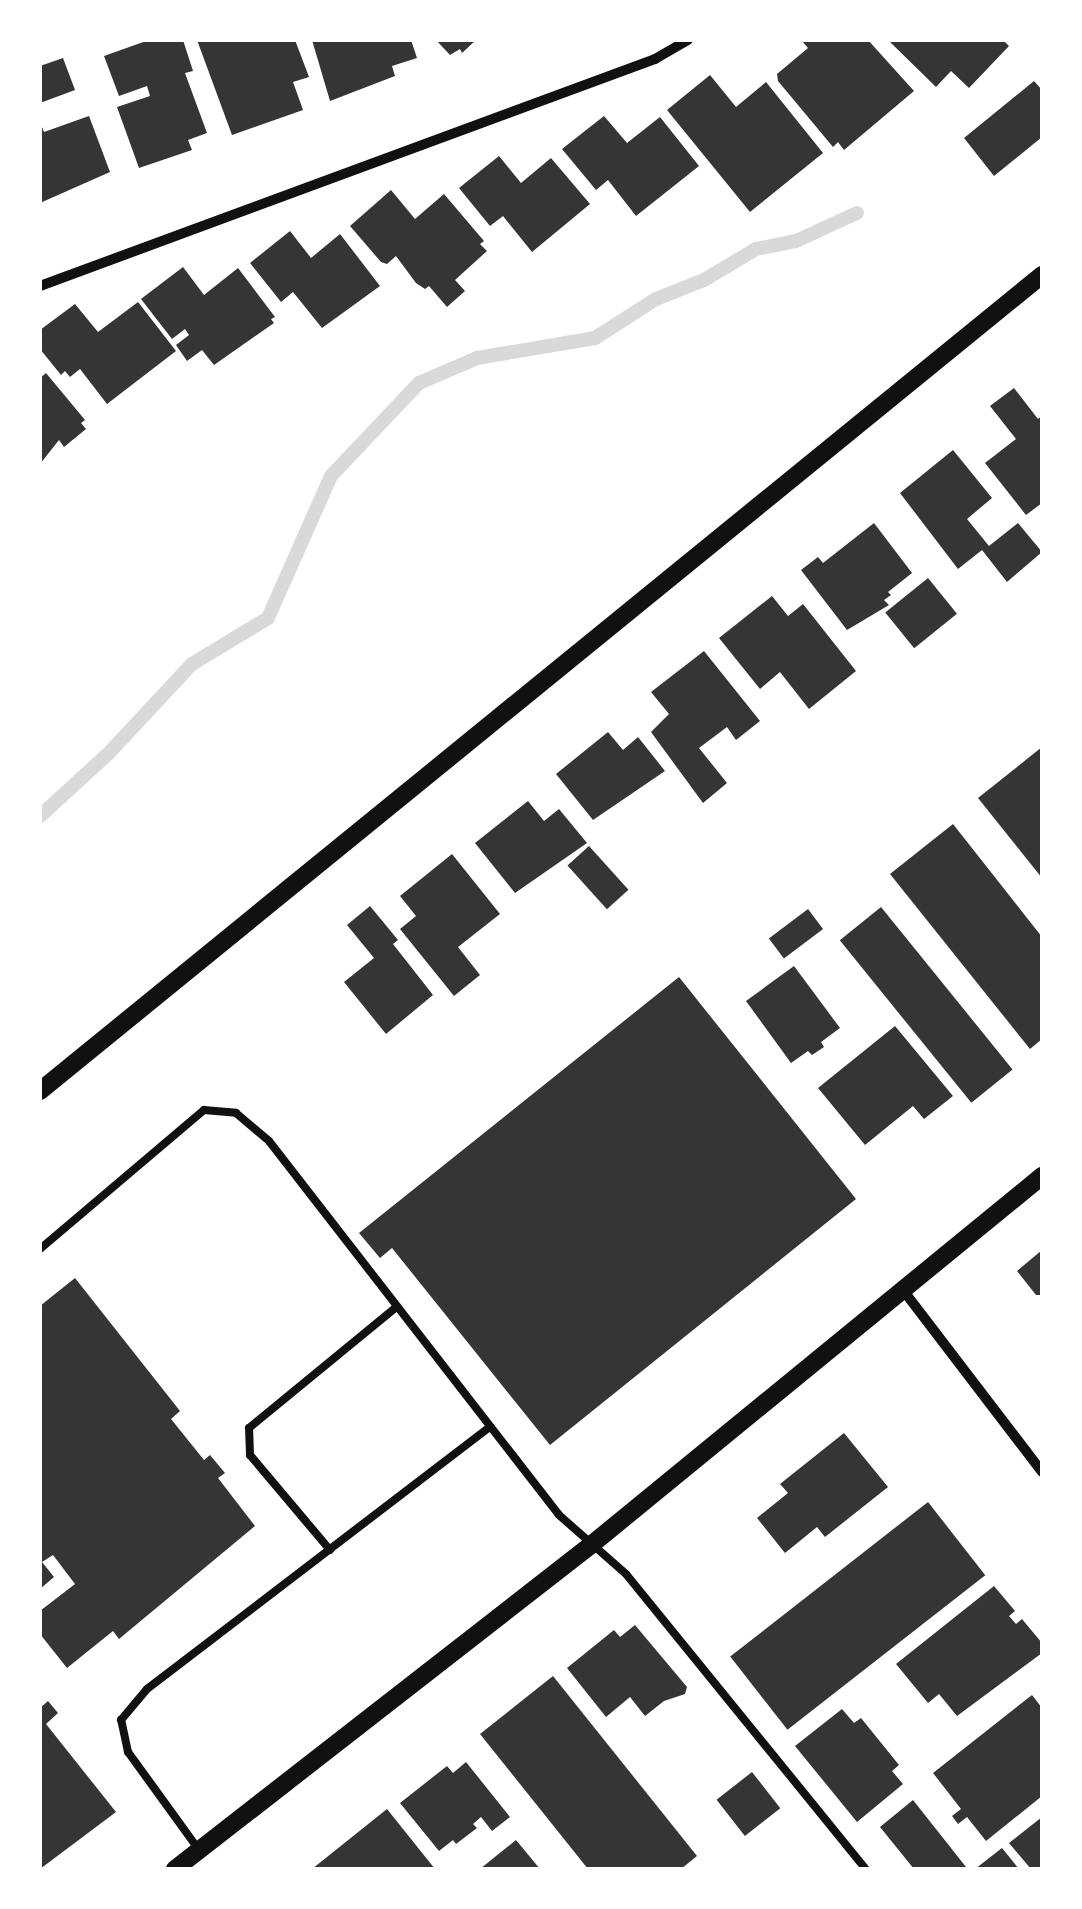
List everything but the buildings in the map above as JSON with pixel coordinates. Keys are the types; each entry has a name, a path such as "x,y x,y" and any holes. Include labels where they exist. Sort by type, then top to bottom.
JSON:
{"street":[{"path":"40,286 655,59 688,40"},
{"path":"40,1090 1042,275"},
{"path":"174,1869 591,1544 1042,1176"},
{"path":"903,1290 1042,1472"}],"lane":[{"path":"40,1249 204,1110 236,1113 269,1141 558,1515 626,1574 866,1869"},
{"path":"330,1550 250,1456 249,1428 395,1308"},
{"path":"199,1850 128,1752 122,1720 147,1689 490,1427"}],"waterway":[{"path":"40,816 108,754 192,664 268,618 331,476 419,383 477,358 595,338 656,299 704,280 756,249 796,241 857,213"}]}
